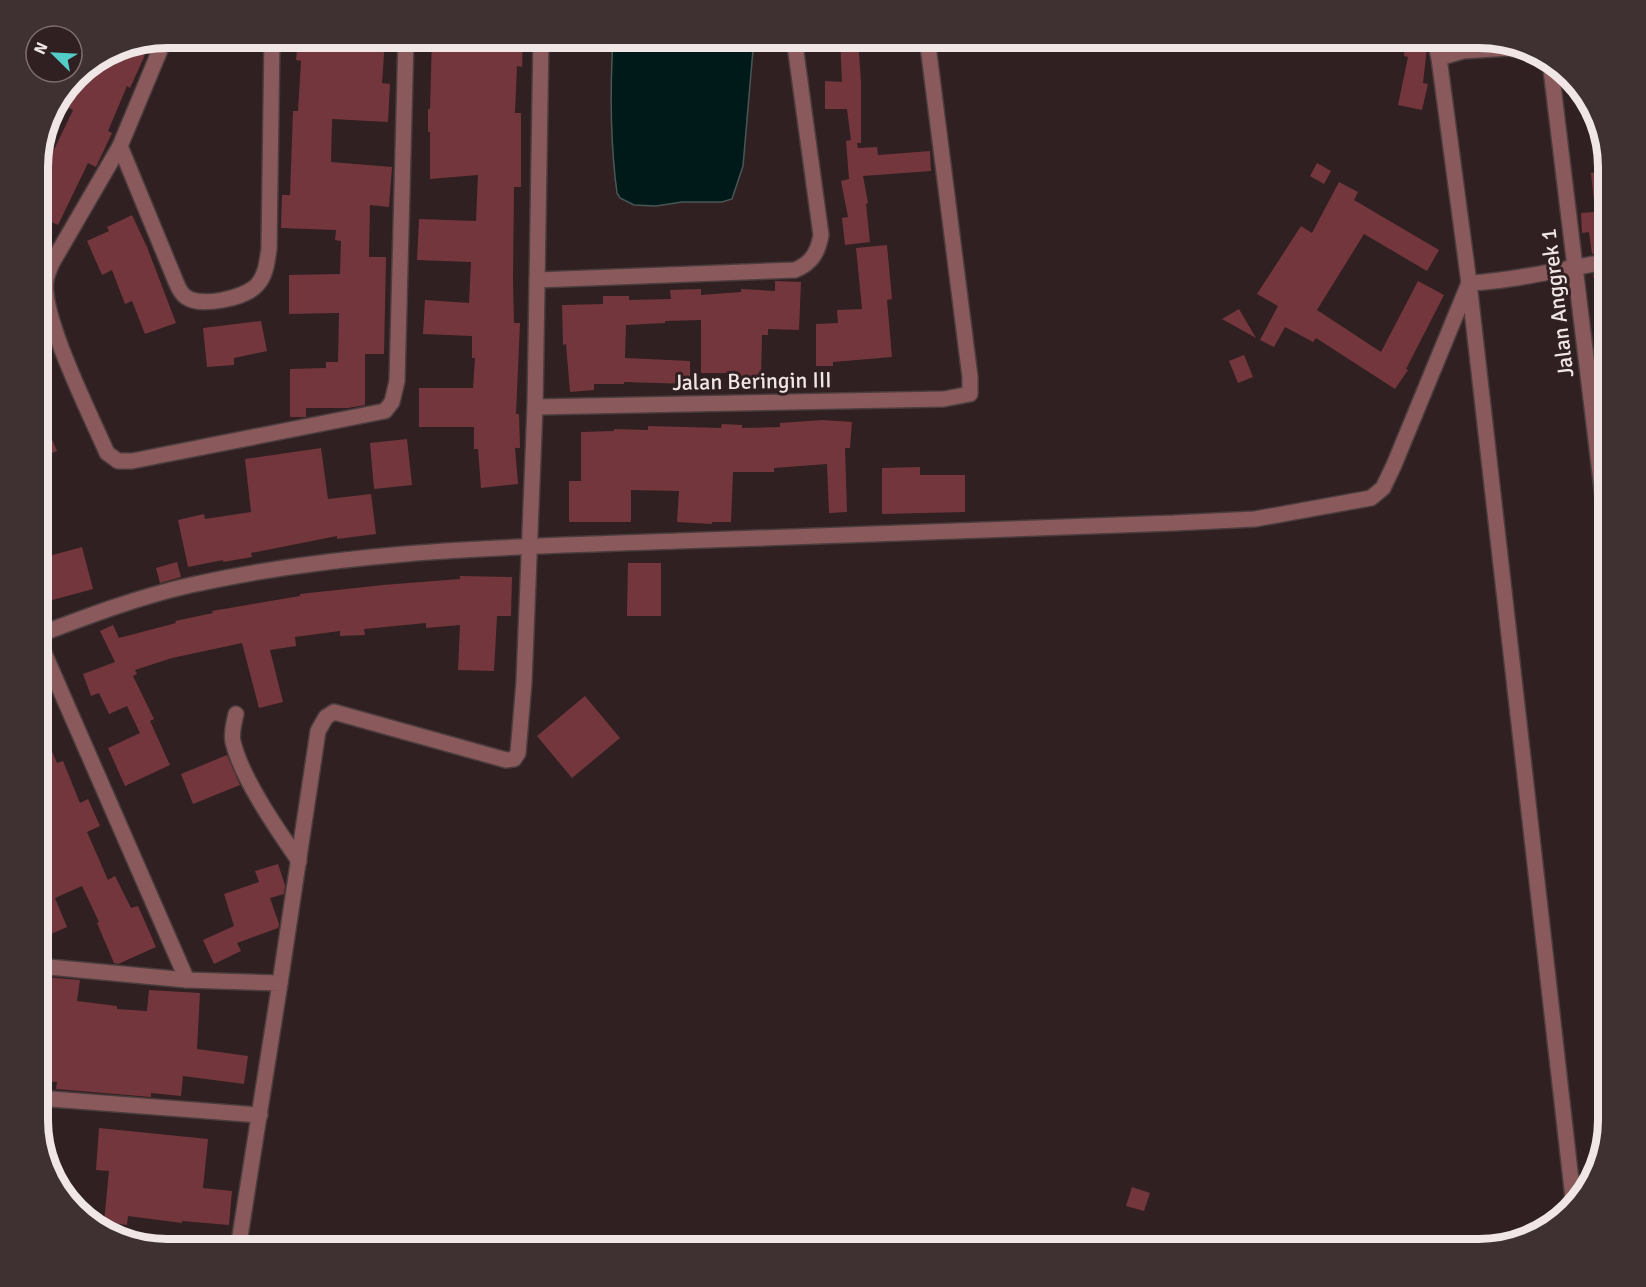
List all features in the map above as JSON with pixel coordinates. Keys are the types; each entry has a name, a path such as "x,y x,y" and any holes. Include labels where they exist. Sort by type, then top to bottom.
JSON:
{"street":[{"path":"48,275 52,263 120,146 161,48"},
{"path":"120,146 176,282 184,296 192,301 206,303 255,287 264,274 269,249 272,48"},
{"path":"48,304 57,337 108,453 118,461 132,461 385,411 392,402 397,381 406,48"},
{"path":"240,1239 318,731 326,717 334,712 506,760 514,759 518,753 524,681 535,407 541,48"},
{"path":"537,280 795,270 813,259 819,247 821,235 795,48"},
{"name":"Jalan Beringin III","path":"535,407 944,399 970,394 970,377 928,48"},
{"path":"1436,48 1469,283 1572,1193"},
{"path":"1439,58 1463,51 1494,49"},
{"name":"Jalan Anggrek 1","path":"1552,73 1598,422"},
{"path":"1469,283 1553,272 1598,263"},
{"path":"48,633 110,607 188,585 316,561 372,555 529,546 1255,519 1371,498 1383,488 1394,465 1469,283"},
{"path":"48,660 187,980"},
{"path":"236,714 233,741 243,767 267,813 298,861"},
{"path":"48,967 187,980 280,983"},
{"path":"48,1099 260,1115"}],"water":[{"path":"613,48 753,48 743,166 732,199 722,202 682,202 656,206 634,205 620,198 617,193 615,174 611,96"}],"building":[{"path":"297,48 384,48 382,83 390,84 388,122 332,119 331,162 392,167 389,207 370,205 369,257 386,257 384,354 365,354 365,405 348,408 306,408 306,417 290,417 290,369 326,368 326,362 338,362 339,313 289,314 289,275 340,274 341,241 335,240 336,230 281,228 282,195 290,195 293,111 298,111 301,61 296,60"},
{"path":"432,48 523,48 522,67 517,66 515,113 521,113 521,187 514,187 513,280 514,323 520,323 516,414 519,414 520,448 515,448 518,484 481,488 478,449 474,449 474,427 419,427 419,388 473,388 475,358 472,358 472,336 423,334 425,300 469,303 471,262 417,260 419,219 476,221 478,175 430,179 428,109 430,109"},
{"path":"840,48 859,48 861,143 857,143 858,148 877,147 878,155 930,151 931,171 863,176 868,203 866,204 870,242 845,245 842,218 848,217 841,181 849,179 846,141 851,140 847,109 825,109 825,81 842,82"},
{"path":"1405,48 1427,48 1423,83 1428,84 1422,110 1398,105 1408,57 1404,56"},
{"path":"144,50 142,54 145,55 130,88 127,86 108,131 112,133 96,167 88,163 58,225 48,220 48,159 49,152 52,154 73,110 69,108 76,92 89,78 114,60"},
{"path":"1317,163 1331,171 1324,184 1310,176"},
{"path":"1598,172 1598,253 1592,254 1589,232 1582,233 1581,213 1595,212 1591,173"},
{"path":"1339,182 1358,192 1354,200 1439,250 1427,271 1364,234 1317,310 1381,352 1418,281 1444,295 1406,369 1408,370 1395,389 1316,338 1313,342 1285,327 1274,347 1260,340 1278,306 1257,294 1301,226 1312,233"},
{"path":"132,215 147,247 176,323 145,334 132,301 125,304 112,270 102,275 87,241 109,231 107,227"},
{"path":"887,245 892,299 887,300 892,357 833,362 833,366 816,366 816,324 838,323 837,310 862,309 856,248"},
{"path":"1598,273 1598,302 1593,274"},
{"path":"775,281 801,282 799,330 768,329 768,335 762,335 761,377 737,377 737,373 701,373 701,320 665,321 665,323 626,325 625,358 690,361 690,384 624,382 624,384 594,384 594,390 570,392 566,344 563,345 562,305 603,304 603,296 629,296 629,300 671,299 670,290 701,289 701,295 741,292 741,289 775,291"},
{"path":"1239,309 1256,338 1222,319"},
{"path":"261,321 267,351 234,358 234,365 207,367 203,328"},
{"path":"1244,355 1253,377 1238,383 1229,361"},
{"path":"823,420 852,422 850,448 845,448 847,512 829,513 827,464 774,468 774,472 733,472 731,522 712,522 712,524 677,522 679,491 631,490 631,522 569,522 569,481 581,481 581,432 614,431 614,429 648,430 648,426 721,428 722,424 742,425 742,428 780,427 780,423"},
{"path":"48,430 57,451 48,455"},
{"path":"407,439 412,485 374,489 370,443"},
{"path":"321,448 328,499 371,494 376,534 337,539 337,536 251,553 252,557 188,567 178,520 204,514 205,519 251,512 245,459"},
{"path":"920,467 920,475 965,475 965,512 882,514 882,468"},
{"path":"82,547 93,589 48,601 48,556"},
{"path":"177,562 181,577 160,583 156,568"},
{"path":"628,563 661,563 661,616 627,616"},
{"path":"460,576 512,577 511,616 497,616 494,671 458,670 460,625 426,628 426,623 364,629 365,635 340,636 340,631 295,637 296,646 270,650 283,702 259,708 242,643 172,658 135,670 137,674 133,676 154,719 150,721 170,765 125,786 108,748 140,733 127,706 109,714 99,693 91,696 83,674 115,662 100,631 113,625 119,638 176,623 175,621 213,613 212,611 300,596 300,594 460,579"},
{"path":"585,696 620,738 572,778 537,736"},
{"path":"48,742 57,763 63,761 80,803 88,799 100,826 87,832 108,880 115,876 131,908 138,906 156,947 118,964 114,963 97,923 99,922 82,886 55,898 67,927 48,935"},
{"path":"227,755 240,785 193,804 181,774"},
{"path":"278,864 285,885 284,894 270,898 279,924 278,928 237,943 241,951 214,964 203,940 234,926 224,894 259,882 255,871"},
{"path":"48,977 80,980 77,1001 117,1006 117,1009 147,1011 149,990 200,993 197,1049 248,1056 244,1084 183,1076 181,1096 151,1093 151,1097 56,1089 57,1082 48,1082"},
{"path":"99,1128 208,1139 203,1188 232,1191 229,1225 182,1221 182,1223 128,1216 127,1225 106,1222 104,1221 109,1171 96,1170"},
{"path":"1132,1187 1150,1193 1144,1211 1126,1206"}]}
